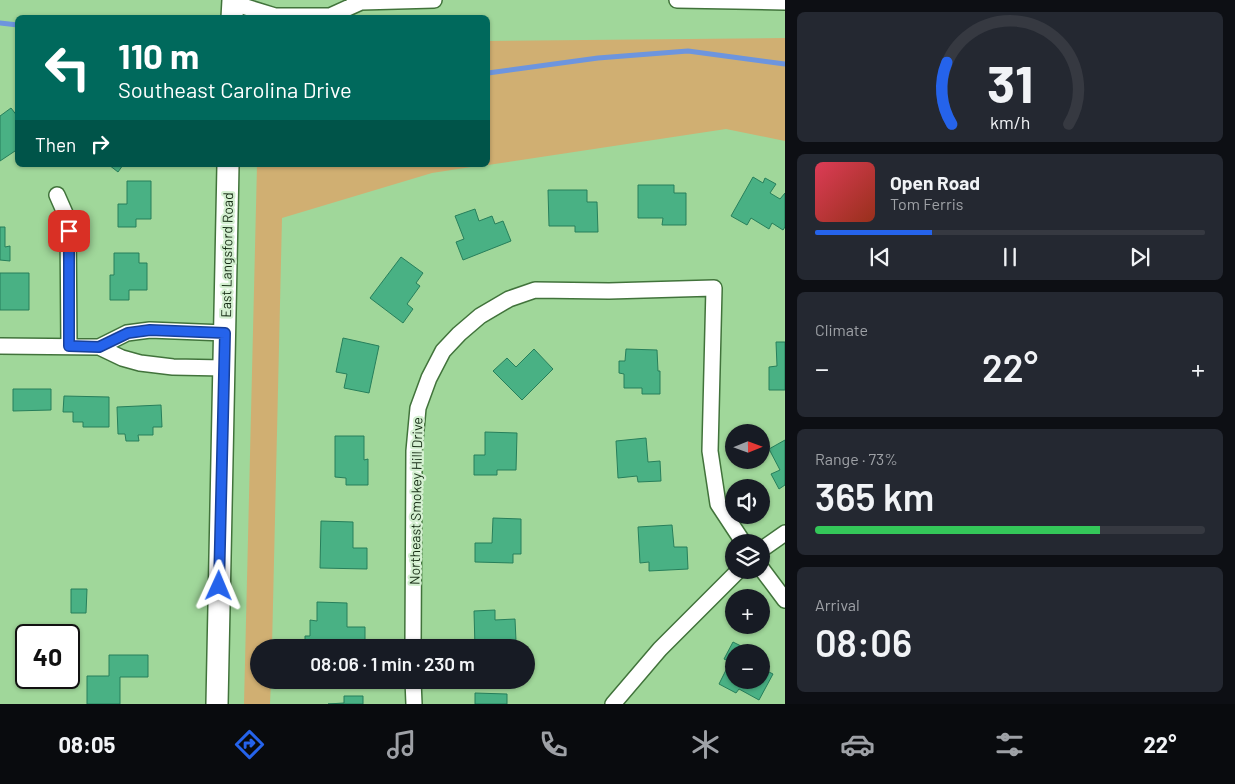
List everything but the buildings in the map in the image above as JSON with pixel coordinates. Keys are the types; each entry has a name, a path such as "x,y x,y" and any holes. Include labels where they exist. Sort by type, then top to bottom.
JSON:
{"street":[{"path":"332,15 358,1 434,0"},
{"path":"677,0 785,2"},
{"path":"235,5 271,15"},
{"name":"East Langsford Road","path":"217,704 228,167"},
{"path":"57,195 68,220 69,346"},
{"name":"Northeast Smokey Hill Drive","path":"412,639 414,451 418,408 428,378 443,351 480,316 509,299 535,290 609,291 714,288 710,451 718,504 739,534"},
{"path":"99,347 128,333 150,330 225,333"},
{"path":"0,346 99,347 122,358 140,363 173,367 224,368"},
{"path":"770,544 785,533"},
{"path":"613,704 660,649 730,579"},
{"path":"769,579 785,600"},
{"path":"413,689 414,704"}],"shaded area":[{"path":"785,38 785,141 726,129 490,165 490,41"},
{"path":"257,167 471,167 432,173 282,218 272,639 250,639 250,689 271,689 270,704 244,704"}],"waterway":[{"path":"0,23 15,25"},
{"path":"490,73 598,58 688,51 785,64"}],"route":[{"path":"69,231 69,346 99,347 128,333 150,330 225,333 219,586"}]}
